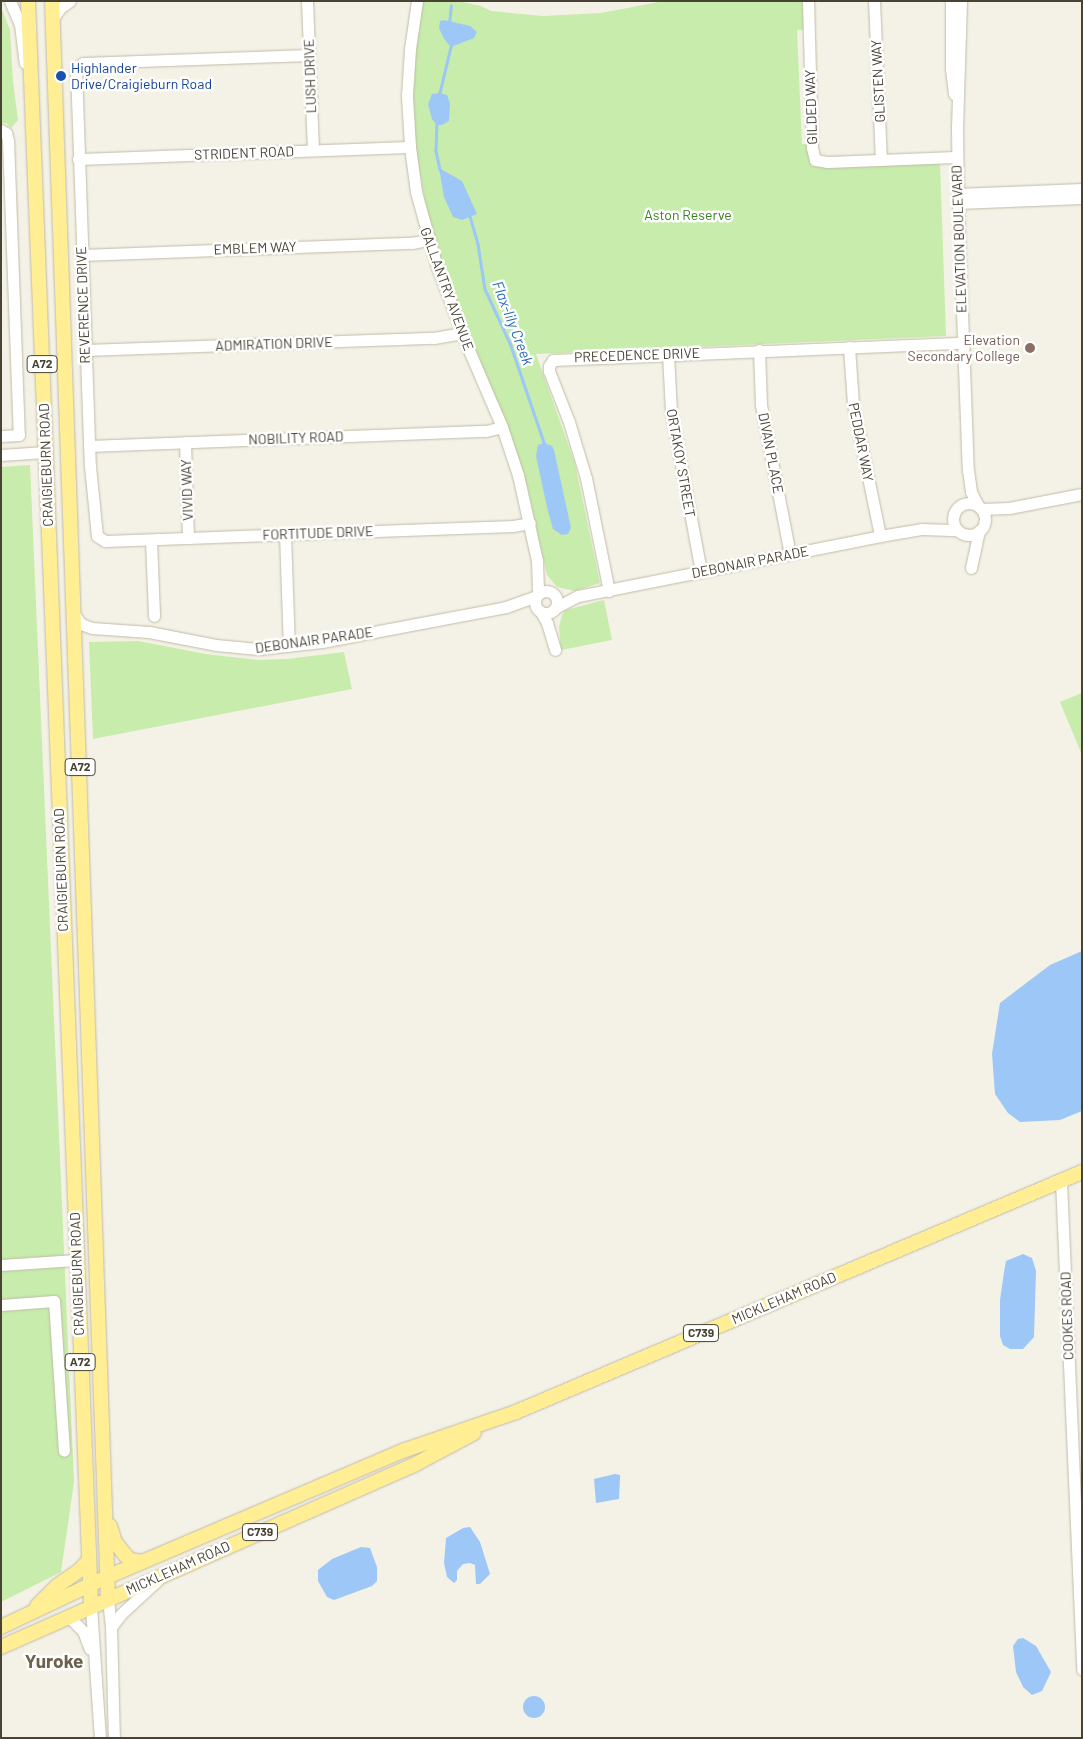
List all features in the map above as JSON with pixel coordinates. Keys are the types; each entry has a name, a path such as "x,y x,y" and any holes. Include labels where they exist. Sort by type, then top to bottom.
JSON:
{"main road":[{"name":"CRAIGIEBURN ROAD","path":"28,1 91,1607"},
{"name":"CRAIGIEBURN ROAD","path":"52,1 108,1599"},
{"name":"MICKLEHAM ROAD","path":"1061,1181 1082,1164"},
{"name":"MICKLEHAM ROAD","path":"1,1627 107,1577 405,1450 516,1412 886,1254 934,1228 1082,1172"},
{"name":"MICKLEHAM ROAD","path":"1,1647 163,1574 412,1466 516,1412"},
{"path":"106,1508 119,1548 130,1560 142,1562"},
{"path":"29,1614 57,1586 80,1570 88,1561"}],"street":[{"path":"10,1 20,24 32,104"},
{"path":"52,20 60,8 70,1"},
{"name":"LUSH DRIVE","path":"307,1 313,150"},
{"name":"GILDED WAY","path":"808,1 813,156 816,160 824,162 956,157"},
{"name":"GLISTEN WAY","path":"874,1 881,160"},
{"name":"ELEVATION BOULEVARD","path":"950,1 951,69 957,128"},
{"name":"ELEVATION BOULEVARD","path":"961,1 956,157 957,198 968,470 971,492 979,508"},
{"name":"GALLANTRY AVENUE","path":"415,3 408,75 410,147 416,192 428,240 463,333 502,427 518,475 537,561 537,595"},
{"name":"REVERENCE DRIVE","path":"105,541 99,538 96,533 89,446 75,74 79,64 309,55"},
{"path":"1,130 6,134 8,140 19,435 1,436"},
{"name":"STRIDENT ROAD","path":"78,159 410,147"},
{"path":"957,198 1082,189"},
{"path":"957,198 1082,198"},
{"name":"EMBLEM WAY","path":"81,255 428,240"},
{"name":"ADMIRATION DRIVE","path":"85,350 434,338 463,333"},
{"name":"PRECEDENCE DRIVE","path":"609,590 586,478 549,366 553,360 563,358 963,343"},
{"name":"PEDDAR WAY","path":"849,347 853,404 880,536"},
{"name":"DIVAN PLACE","path":"759,350 761,405 790,554"},
{"name":"ORTAKOY STREET","path":"668,354 670,412 701,572"},
{"name":"NOBILITY ROAD","path":"89,446 486,431 502,427"},
{"name":"VIVID WAY","path":"185,442 188,538"},
{"path":"1,456 45,452"},
{"name":"ELEVATION BOULEVARD","path":"956,510 965,492 968,470"},
{"path":"979,508 982,526 971,568 970,554 953,521 956,510 969,503 979,508 1009,508 1082,494"},
{"path":"960,532 971,535 1009,508"},
{"name":"DEBONAIR PARADE","path":"922,528 956,510"},
{"name":"FORTITUDE DRIVE","path":"105,541 513,526 530,523"},
{"name":"DEBONAIR PARADE","path":"554,609 578,596 922,528 960,532"},
{"path":"285,534 289,646"},
{"path":"151,540 154,616"},
{"name":"GALLANTRY AVENUE","path":"537,561 552,592"},
{"path":"540,611 548,613 554,609 558,602 552,592 544,590 537,595 535,603 554,646 554,609"},
{"name":"DEBONAIR PARADE","path":"552,592 578,596"},
{"name":"DEBONAIR PARADE","path":"92,628 148,632 233,647 258,649 336,639 506,607 537,595"},
{"name":"DEBONAIR PARADE","path":"506,607 540,611"},
{"path":"74,614 81,624 92,628"},
{"path":"75,642 80,634 92,628"},
{"path":"1061,1181 1068,1184 1082,1178"},
{"name":"COOKES ROAD","path":"1061,1181 1082,1670"},
{"path":"1,1265 76,1260"},
{"path":"1,1305 54,1302 64,1451"},
{"path":"112,1627 121,1614 163,1574"},
{"name":"CRAIGIEBURN ROAD","path":"108,1599 112,1627 114,1738"},
{"name":"CRAIGIEBURN ROAD","path":"91,1607 100,1738"},
{"path":"69,1617 83,1631 95,1662"}],"green space":[{"name":"Aston Reserve","path":"422,1 458,1 481,6 491,11 543,16 601,13 664,1 803,1 803,30 797,30 802,144 807,144 811,166 940,163 946,336 536,354 575,464 600,583 575,591 557,587 547,575 525,477 435,244 426,208 416,148 410,89"},
{"path":"1,7 10,30 13,82 18,120 11,128 6,123 1,123"},
{"path":"30,465 74,1482 61,1572 1,1602 1,467"},
{"path":"604,600 612,640 561,650 559,627 562,615 566,610"},
{"path":"138,641 206,654 258,660 287,659 344,652 352,689 93,739 89,642"},
{"path":"1082,693 1082,755 1060,702"}],"water":[{"path":"444,20 470,26 477,32 474,38 451,47 444,39 439,28 440,21"},
{"path":"440,93 447,95 450,103 449,121 442,125 437,125 432,119 428,104 432,94"},
{"path":"439,168 462,181 477,214 462,220 453,217 444,197"},
{"path":"544,443 552,446 554,450 571,528 568,534 562,535 553,529 547,507 536,456 538,445"},
{"path":"1082,951 1082,1111 1060,1120 1020,1122 1008,1113 995,1094 992,1054 1000,1003 1050,965"},
{"path":"1023,1254 1032,1258 1036,1271 1034,1337 1023,1349 1010,1349 1003,1345 1000,1336 1000,1300 1006,1261"},
{"path":"615,1474 620,1475 619,1499 596,1503 594,1479"},
{"path":"470,1527 480,1542 490,1574 480,1584 476,1584 475,1565 470,1563 463,1564 457,1571 457,1580 454,1583 447,1577 444,1563 446,1538 463,1528"},
{"path":"361,1547 370,1548 377,1567 377,1581 372,1586 334,1600 327,1597 318,1581 318,1570 332,1559"},
{"path":"1023,1638 1036,1646 1051,1672 1042,1691 1032,1695 1023,1687 1016,1672 1013,1646 1018,1639"},
{"path":"534,1696 542,1699 545,1707 542,1715 534,1718 526,1715 523,1707 526,1699"}],"waterway":[{"name":"Flax-lily Creek","path":"449,24 451,6"},
{"name":"Flax-lily Creek","path":"439,95 451,45"},
{"name":"Flax-lily Creek","path":"437,123 436,151 440,170"},
{"name":"Flax-lily Creek","path":"470,216 478,244 485,289 510,343 545,445"}],"place":[{"name":"Highlander Drive/Craigieburn Road","path":"61,76"},
{"name":"Elevation Secondary College","path":"1030,348"}],"district":[{"name":"Yuroke","path":"54,1661"}]}
